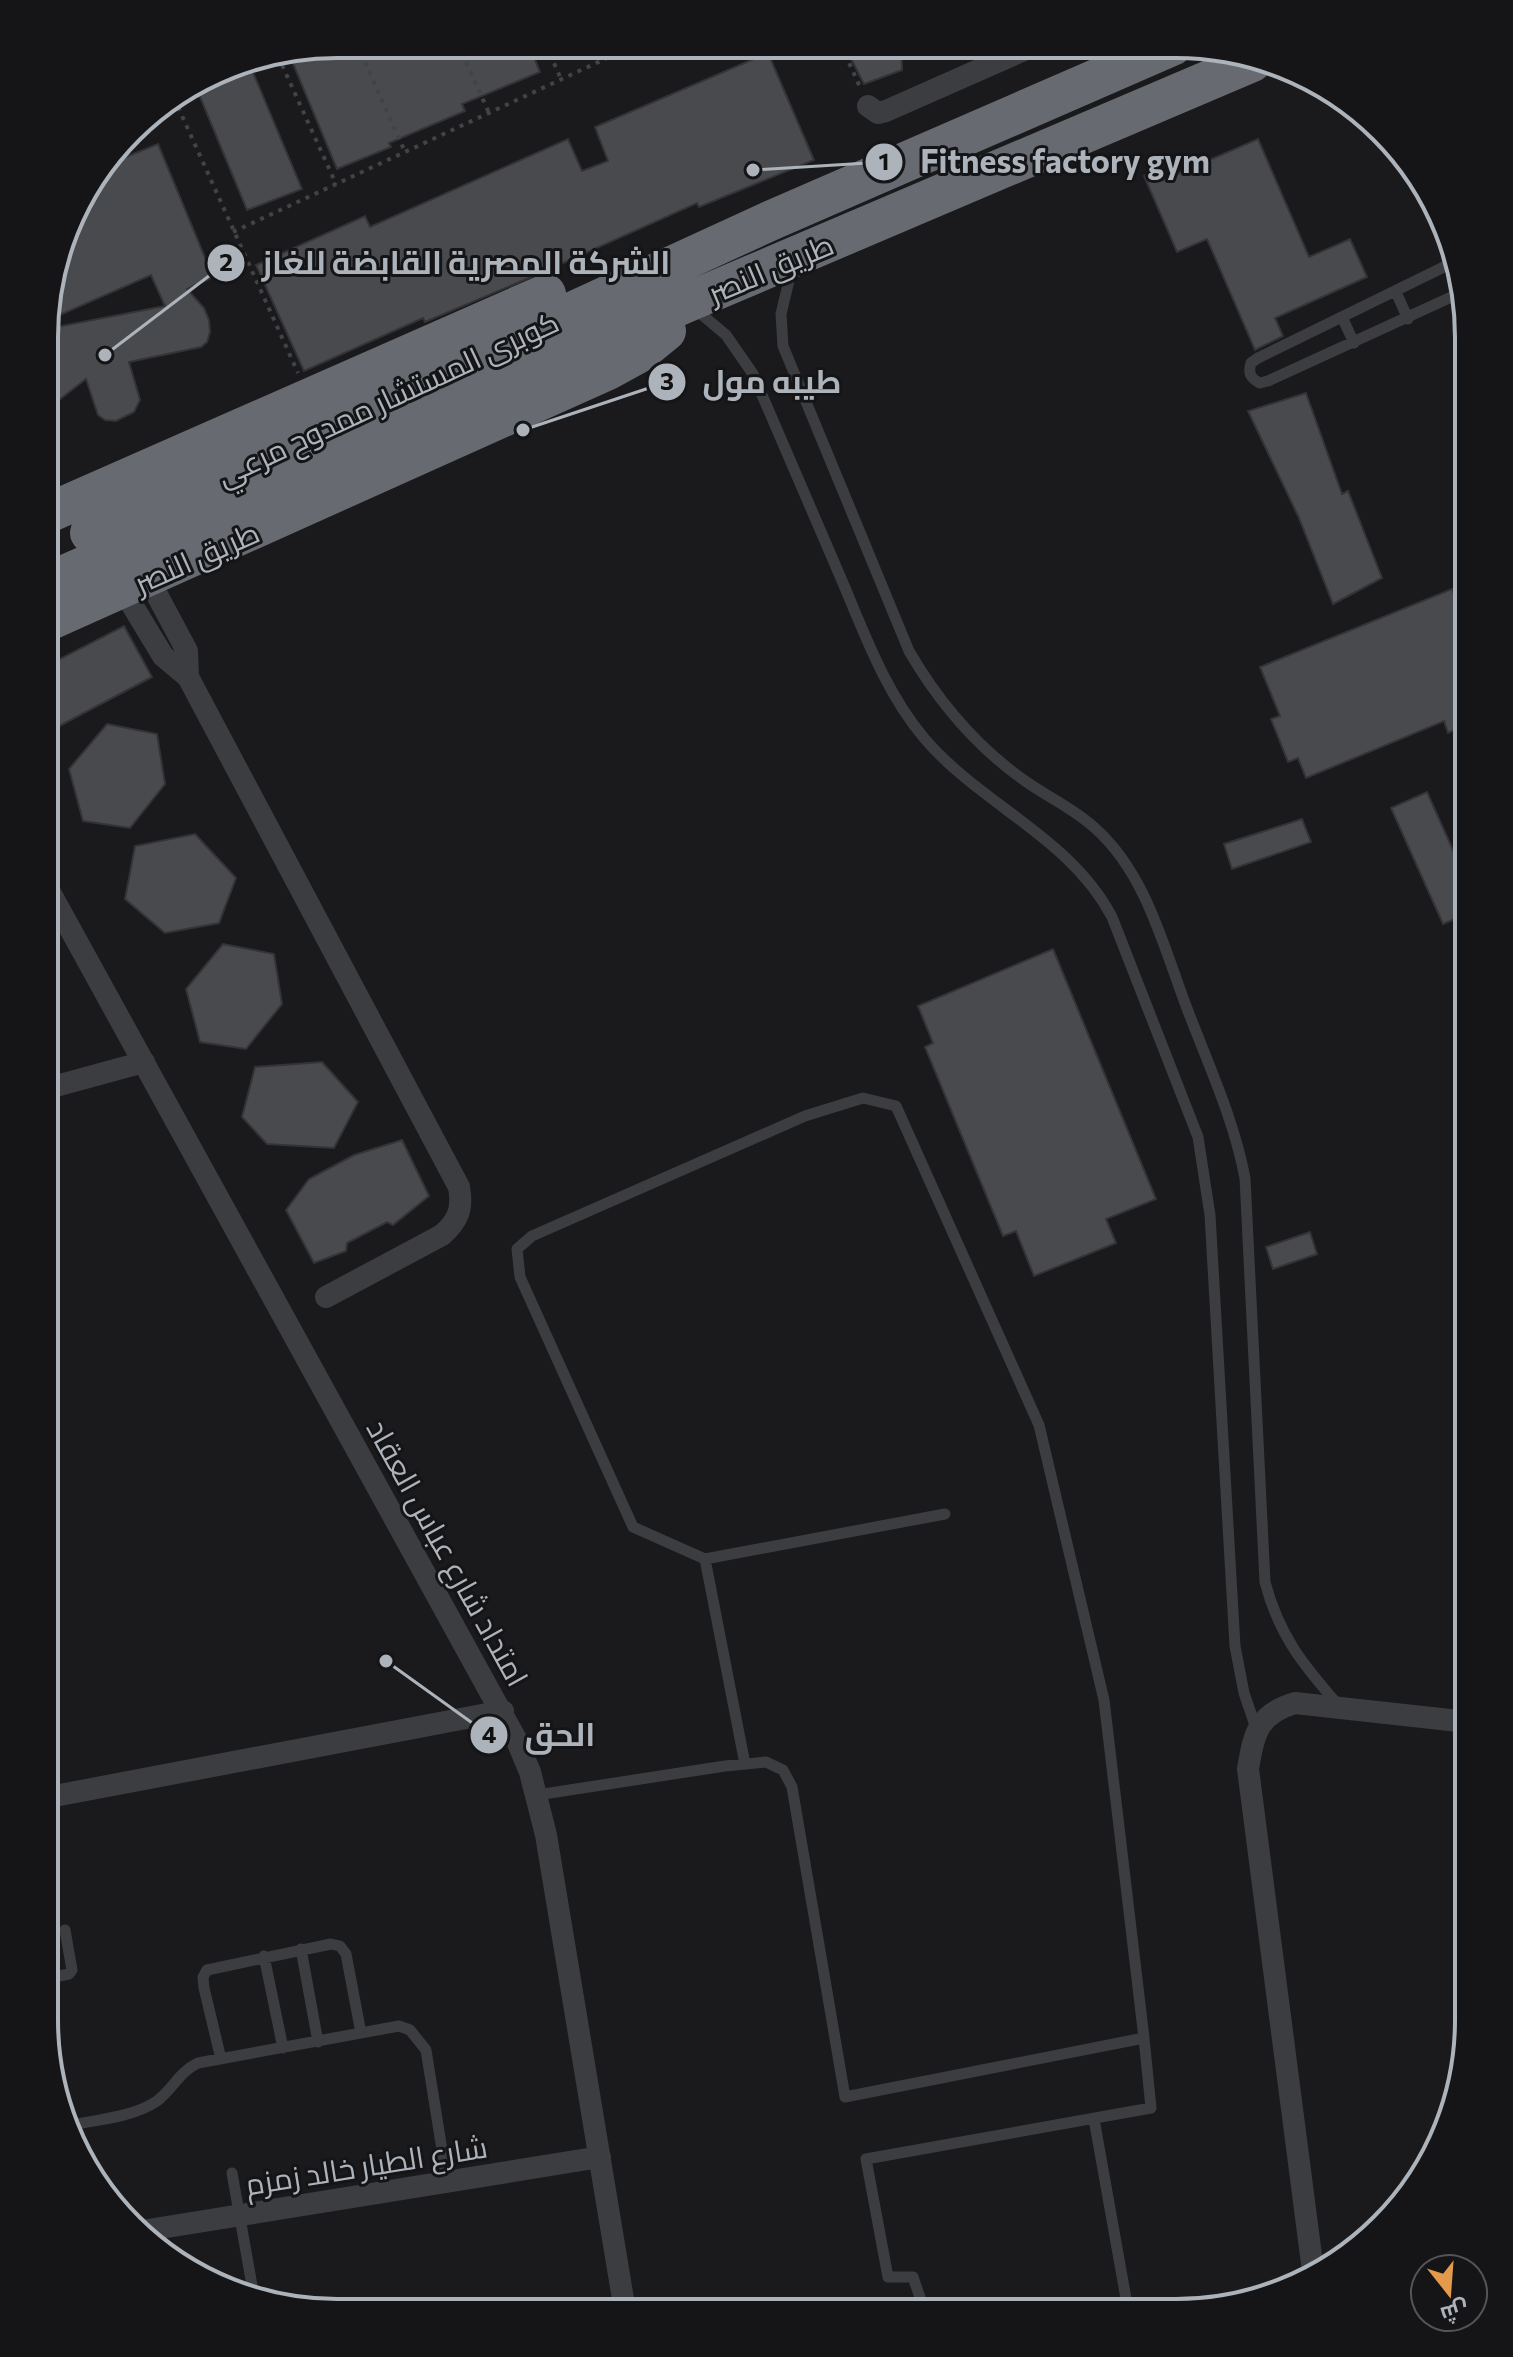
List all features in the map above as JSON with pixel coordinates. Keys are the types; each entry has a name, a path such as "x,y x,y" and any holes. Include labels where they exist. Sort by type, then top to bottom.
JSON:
{"highway":[{"name":"طريق النصر","path":"58,509 710,224 741,219 772,220 1144,58"},
{"name":"طريق النصر","path":"58,617 608,370 639,353 666,331 688,302 1241,67"},
{"name":"كوبرى المستشار ممدوح مرعي","path":"58,547 772,220"},
{"name":"كوبرى المستشار ممدوح مرعي","path":"58,578 688,302"}],"street":[{"path":"868,106 878,113 886,111 1005,58"},
{"path":"135,584 163,656 188,677 459,1187 462,1201 459,1214 442,1235 326,1297"},
{"name":"امتداد شارع عباس العقاد","path":"58,907 503,1711 522,1751 546,1835 623,2299"},
{"path":"58,1085 144,1062"},
{"path":"1312,2263 1248,1769 1257,1731 1263,1719 1278,1708 1295,1703 1454,1720"},
{"path":"58,1795 503,1711"},
{"name":"شارع الطيار خالد زمزم","path":"154,2229 600,2157"}],"lane":[{"path":"795,257 781,314 783,346 909,651 927,681 969,734 1021,778 1096,828 1125,861 1148,905 1229,1117 1240,1153 1248,1208 1265,1582 1284,1635 1304,1666 1340,1707"},
{"path":"1445,267 1251,363 1249,371 1252,379 1260,383 1268,381 1452,297"},
{"path":"1396,292 1408,319"},
{"path":"688,302 726,335 746,360 878,665 907,715 942,757 1079,868 1112,917 1198,1137 1204,1164 1210,1215 1235,1646 1244,1693 1257,1731"},
{"path":"1342,317 1354,343"},
{"path":"921,2299 913,2277 888,2277 866,2159 1151,2108 1104,1700 1039,1425 896,1106 863,1098 805,1116 532,1236 517,1249 520,1277 633,1527 705,1559 945,1514"},
{"path":"705,1559 745,1764"},
{"path":"537,1795 745,1764 775,1764 783,1770 792,1787 845,2097 1144,2038"},
{"path":"58,1976 69,1974 72,1970 65,1930"},
{"path":"221,2059 204,1988 204,1974 210,1967 301,1949 331,1944 344,1950 361,2033"},
{"path":"301,1949 318,2042"},
{"path":"264,1956 283,2048"},
{"path":"78,2123 144,2108 163,2096 186,2069 221,2059 399,2026 410,2030 426,2050 447,2181"},
{"path":"1094,2119 1126,2299"},
{"path":"232,2173 252,2285"}],"path":[{"path":"847,58 868,106"},
{"path":"364,59 405,152"},
{"path":"465,59 489,113"},
{"path":"552,59 561,79"},
{"path":"233,232 605,59"},
{"path":"281,63 336,184"},
{"path":"178,108 309,398"}],"building":[{"path":"755,58 770,58 814,160 699,207 697,203 543,272 425,322 423,318 304,371 256,265 365,216 370,227 568,139 582,171 608,161 595,127"},
{"path":"851,58 902,58 902,70 864,84"},
{"path":"319,59 535,59 540,72 462,104 465,111 337,169 292,62"},
{"path":"253,72 302,189 247,210 199,94"},
{"path":"1258,139 1309,257 1350,239 1367,277 1275,318 1283,336 1255,350 1207,239 1177,252 1144,176 1158,169 1163,180"},
{"path":"158,144 213,277 187,289 204,308 209,320 207,342 201,347 129,362 140,400 134,412 116,421 105,420 98,415 86,379 58,401 58,337 59,327 165,306 151,275 59,315 68,265 87,214 125,157"},
{"path":"1306,393 1342,494 1348,491 1382,578 1333,604 1299,518 1248,411"},
{"path":"1452,589 1455,596 1455,730 1448,733 1444,721 1306,778 1298,758 1288,762 1271,719 1280,716 1260,667"},
{"path":"124,626 152,677 58,727 58,660"},
{"path":"107,724 157,734 165,784 130,828 83,821 69,769"},
{"path":"1427,792 1455,854 1455,919 1443,924 1391,808"},
{"path":"1302,819 1311,842 1232,869 1224,844"},
{"path":"195,834 236,878 219,923 165,933 125,899 135,846"},
{"path":"223,944 274,954 282,1004 246,1049 200,1042 186,989"},
{"path":"1053,949 1156,1199 1106,1219 1116,1243 1034,1276 1016,1231 1003,1236 925,1047 933,1043 918,1006"},
{"path":"322,1062 358,1102 334,1148 267,1144 242,1117 255,1067"},
{"path":"402,1140 429,1196 393,1225 387,1222 347,1243 346,1251 314,1263 286,1210 309,1179 354,1155"},
{"path":"1310,1232 1317,1254 1273,1269 1266,1247"}],"place":[{"name":"Fitness factory gym","path":"753,170"},
{"name":"الشركة المصرية القابضة للغاز","path":"105,355"},
{"name":"طيبه مول","path":"523,430"},
{"name":"الحق","path":"386,1661"}]}
